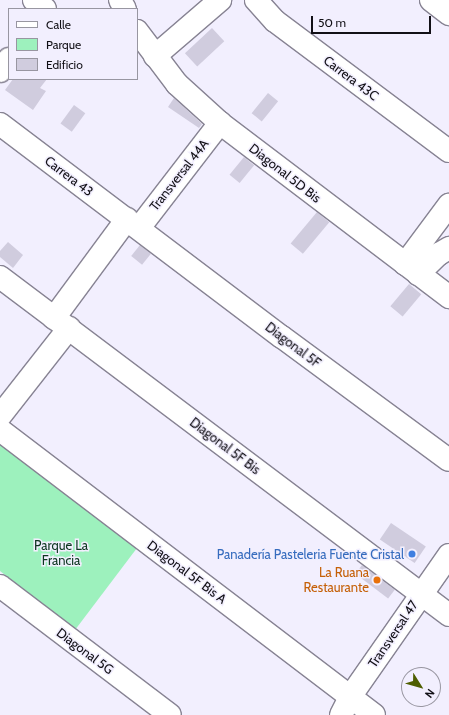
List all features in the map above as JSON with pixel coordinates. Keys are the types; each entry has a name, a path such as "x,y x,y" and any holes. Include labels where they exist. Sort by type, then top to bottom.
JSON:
{"street":[{"path":"34,0 45,8"},
{"path":"47,8 54,0"},
{"path":"156,56 220,0"},
{"name":"Carrera 43C","path":"256,0 275,21 449,151"},
{"path":"431,0 449,14"},
{"name":"Diagonal 5D Bis","path":"138,32 177,84 220,123 449,297"},
{"path":"0,71 8,60"},
{"name":"Transversal 44A","path":"0,416 62,323 133,224 220,123"},
{"name":"Carrera 43","path":"0,124 133,224"},
{"path":"412,269 449,206"},
{"name":"Diagonal 5F","path":"133,224 276,333 449,460"},
{"path":"412,269 449,248"},
{"name":"Diagonal 5F Bis","path":"0,277 449,615"},
{"name":"Diagonal 5F Bis A","path":"0,430 345,706 374,715"},
{"name":"Transversal 47","path":"345,706 420,594 449,555"},
{"name":"Diagonal 5G","path":"0,586 170,715"}],"green space":[{"name":"Parque La Francia","path":"0,444 137,548 75,630 0,571"}],"building":[{"path":"212,28 224,41 197,66 185,53"},
{"path":"12,80 46,80 40,88 46,91 33,110 5,90"},
{"path":"268,93 278,101 262,121 252,113"},
{"path":"174,98 202,124 199,128 168,107"},
{"path":"74,105 85,113 72,132 60,124"},
{"path":"244,157 254,165 240,183 230,175"},
{"path":"317,212 329,222 303,254 291,243"},
{"path":"8,242 23,255 13,268 0,257 0,251"},
{"path":"140,245 151,254 142,265 131,256"},
{"path":"409,284 421,294 403,316 390,306"},
{"path":"391,523 426,546 415,563 380,540"},
{"name":"La Ruana Restaurante","path":"362,565 395,590 388,598 355,574"}],"place":[{"name":"Panadería Pasteleria Fuente Cristal","path":"412,554"},
{"name":"La Ruana Restaurante","path":"377,580"}]}
